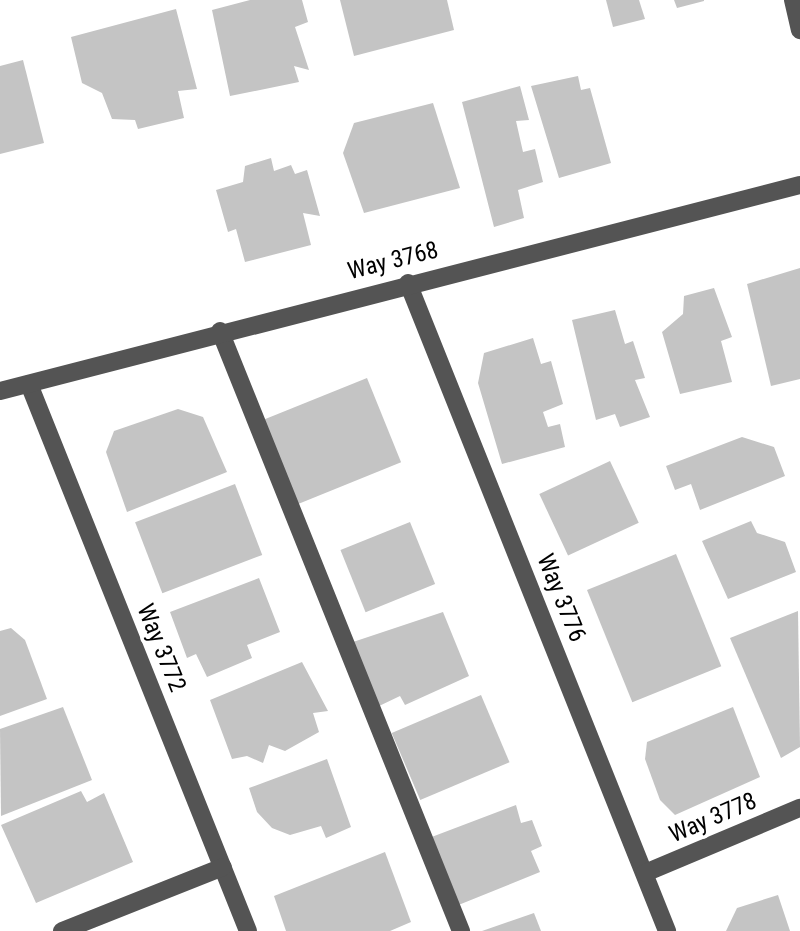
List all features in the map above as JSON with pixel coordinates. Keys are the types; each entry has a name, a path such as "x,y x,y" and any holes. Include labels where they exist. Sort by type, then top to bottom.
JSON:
{"street":[{"path":"793,0 800,30"},
{"name":"Way 3768","path":"0,391 220,331 800,185"},
{"name":"Way 3776","path":"408,283 667,931"},
{"path":"220,331 461,931"},
{"name":"Way 3772","path":"29,384 248,931"},
{"name":"Way 3778","path":"645,873 800,808"},
{"path":"62,931 223,867"}],"building":[{"path":"250,0 302,0 308,22 295,27 309,70 294,66 299,82 230,96 212,10"},
{"path":"340,0 447,0 454,30 354,56"},
{"path":"606,0 639,0 645,19 613,27"},
{"path":"674,0 704,0 704,1 677,8"},
{"path":"176,9 197,89 178,91 184,118 138,129 135,120 112,119 102,93 82,83 71,37"},
{"path":"23,60 44,143 0,154 0,66"},
{"path":"578,76 581,90 590,88 611,163 559,178 531,86"},
{"path":"520,86 529,120 516,121 523,152 535,149 543,182 518,190 524,218 494,227 462,102"},
{"path":"433,103 460,188 364,213 343,153 354,123"},
{"path":"271,158 274,171 291,165 295,174 307,170 320,216 303,213 311,245 245,262 236,229 228,232 216,190 243,182 245,166"},
{"path":"800,268 800,379 771,386 747,284"},
{"path":"714,288 732,337 721,341 732,382 680,394 662,332 683,314 684,296"},
{"path":"615,310 625,344 633,341 645,378 635,380 650,417 620,427 615,414 596,420 572,320"},
{"path":"533,338 541,364 551,361 563,404 543,412 548,427 560,424 565,447 502,464 478,383 484,353"},
{"path":"367,378 401,462 296,505 262,420"},
{"path":"178,409 203,417 227,472 127,512 106,452 114,431"},
{"path":"742,437 774,447 785,476 700,510 691,484 675,490 666,466"},
{"path":"610,461 639,523 568,556 539,494"},
{"path":"235,484 262,555 162,593 135,522"},
{"path":"751,521 757,533 785,542 796,572 728,599 702,541"},
{"path":"410,522 435,584 366,612 340,550"},
{"path":"676,554 721,666 632,702 587,590"},
{"path":"259,578 280,632 247,645 252,658 207,677 196,654 187,658 170,612"},
{"path":"798,611 800,747 781,758 730,638"},
{"path":"443,612 469,676 405,705 400,696 377,707 350,643"},
{"path":"11,628 25,640 47,699 0,716 0,631"},
{"path":"302,662 328,711 313,713 319,732 285,751 269,745 263,763 247,756 232,759 210,700"},
{"path":"481,695 510,762 420,800 392,733"},
{"path":"63,707 92,780 1,816 0,729"},
{"path":"733,707 760,777 675,815 660,800 645,759 647,742"},
{"path":"327,759 351,827 326,838 321,826 290,835 272,828 257,812 249,788"},
{"path":"81,791 87,802 104,793 133,862 36,903 1,825"},
{"path":"516,805 521,823 532,820 542,846 531,851 540,872 456,906 429,838"},
{"path":"385,852 411,922 390,931 286,931 274,896"},
{"path":"778,895 790,931 726,931 737,908"},
{"path":"534,913 541,931 482,931"}]}
